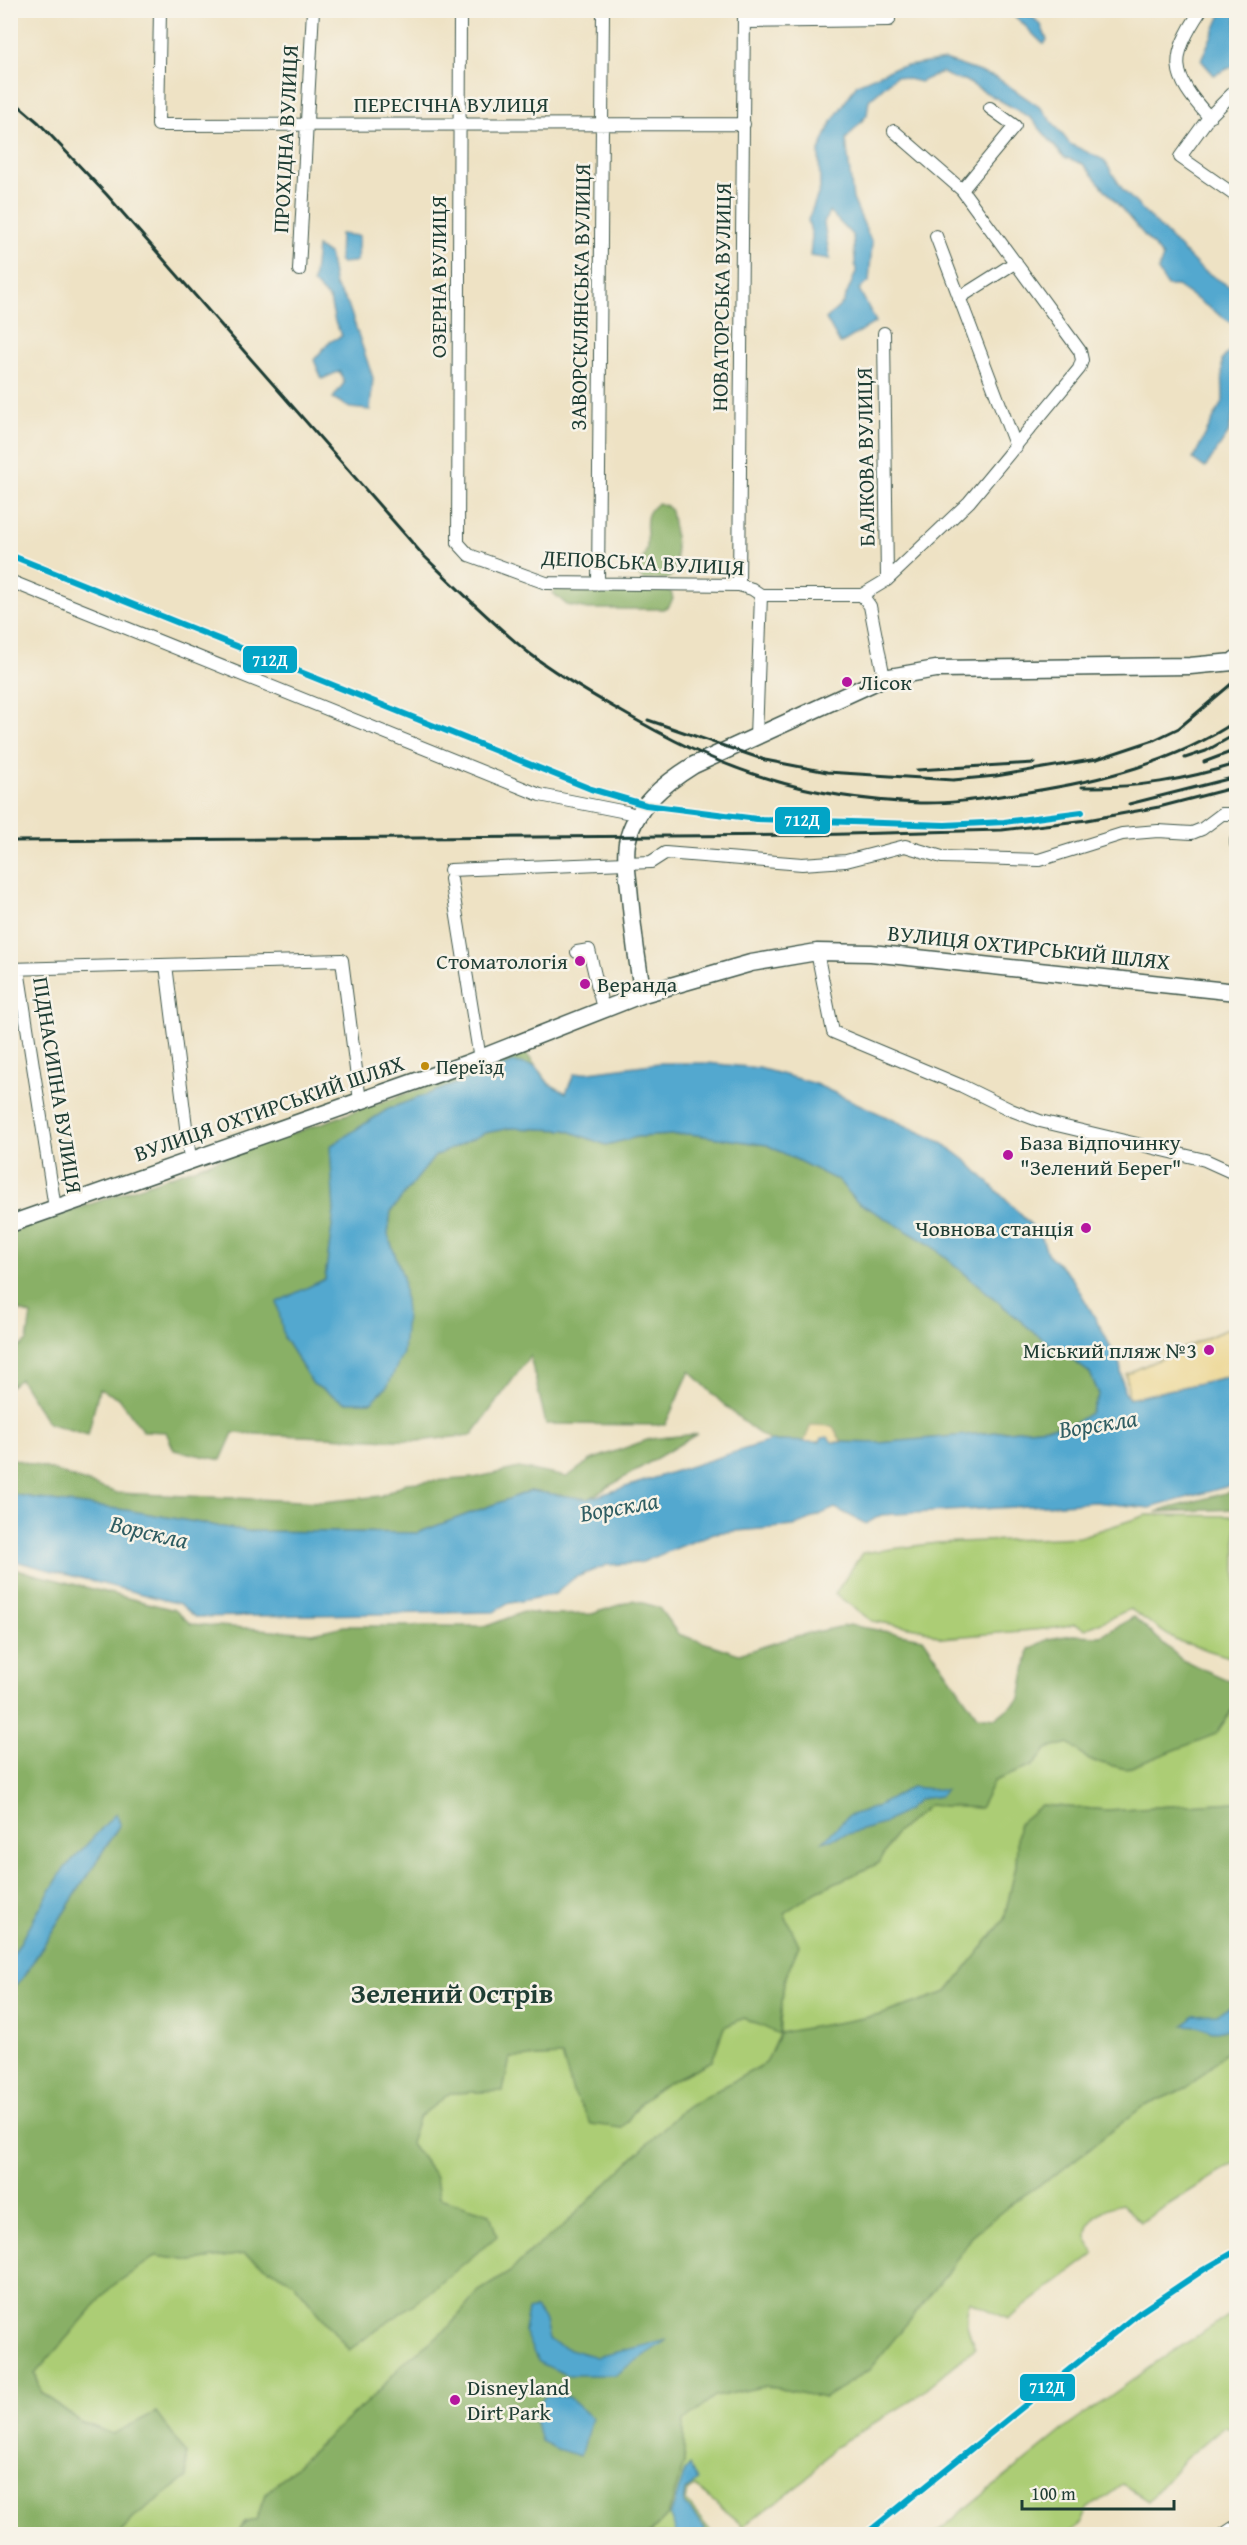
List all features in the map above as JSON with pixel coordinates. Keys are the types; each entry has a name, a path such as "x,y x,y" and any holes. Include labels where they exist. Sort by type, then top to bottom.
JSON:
{"main road":[{"path":"643,994 635,954 627,844 638,816 659,790 694,765 884,678 936,669 1190,666 1233,662 1236,659"},
{"name":"ВУЛИЦЯ ОХТИРСЬКИЙ ШЛЯХ","path":"10,1224 480,1059 643,994 751,963 817,952 871,953 1236,992"}],"street":[{"name":"ПЕРЕСІЧНА ВУЛИЦЯ","path":"160,10 158,125 744,124"},
{"name":"ПРОХІДНА ВУЛИЦЯ","path":"299,270 313,10"},
{"name":"ОЗЕРНА ВУЛИЦЯ","path":"458,543 460,10"},
{"name":"ЗАВОРСКЛЯНСЬКА ВУЛИЦЯ","path":"598,584 603,10"},
{"path":"1201,10 1188,31 1177,60 1181,84 1209,117"},
{"path":"744,16 889,15"},
{"name":"НОВАТОРСЬКА ВУЛИЦЯ","path":"739,585 744,16"},
{"path":"1236,90 1209,117 1180,157 1236,196"},
{"path":"962,190 1015,126 990,108"},
{"path":"884,678 870,606 862,595 887,580 969,502 1079,369 1082,360 1080,351 962,190 894,131"},
{"path":"936,236 1016,447"},
{"path":"959,298 1016,262"},
{"name":"БАЛКОВА ВУЛИЦЯ","path":"884,333 887,580"},
{"name":"ДЕПОВСЬКА ВУЛИЦЯ","path":"458,543 469,555 546,583 739,585 753,589 761,595 862,595"},
{"path":"10,581 540,795 638,816"},
{"name":"ДЕПОВСЬКА ВУЛИЦЯ","path":"756,737 761,595"},
{"path":"480,1059 451,874 651,862 665,853 802,864 846,861 905,846 942,857 1039,860 1122,834 1158,831 1192,833 1202,829 1222,814 1236,814"},
{"path":"577,952 589,950 603,1009"},
{"path":"817,952 833,1032 1040,1121 1205,1160 1236,1174"},
{"path":"14,969 342,960 360,1101"},
{"path":"166,965 190,1159"},
{"name":"ПІДНАСИПНА ВУЛИЦЯ","path":"14,969 56,1208"},
{"path":"1224,2535 1236,2526"}],"green space":[{"path":"658,503 667,506 671,511 676,547 675,566 668,579 643,580 637,573 646,550 647,517"},
{"path":"557,585 665,588 671,592 673,599 669,606 663,609 588,609 567,605 553,593"},
{"path":"525,1052 549,1084 535,1066 331,1146 334,1211 325,1279 284,1338 313,1384 344,1402 372,1402 403,1277 388,1235 391,1211 435,1156 485,1133 511,1128 566,1130 606,1145 637,1137 690,1134 767,1145 839,1181 856,1201 931,1245 1035,1333 1090,1373 1099,1394 1090,1413 1072,1425 880,1443 770,1441 721,1402 690,1371 665,1425 546,1424 530,1356 472,1435 417,1441 233,1433 221,1460 174,1450 166,1432 143,1431 119,1398 99,1389 88,1435 48,1423 20,1379 11,1386 11,1353 27,1341 31,1315 16,1309 11,1314 11,1232"},
{"path":"697,1434 588,1499 530,1491 417,1533 246,1531 126,1510 11,1494 10,1458 117,1493 323,1502 381,1496 406,1483 474,1478 519,1468 567,1477 591,1460 650,1439"},
{"path":"1236,1490 1236,1509 1156,1512"},
{"path":"1147,1515 1236,1516 1236,1659 1175,1640 1130,1609 1086,1629 1075,1624 1055,1628 942,1638 921,1629 872,1621 835,1594 862,1553 937,1543 1079,1537"},
{"path":"10,1568 175,1610 191,1624 313,1633 344,1626 487,1626 523,1612 551,1615 592,1614 634,1600 659,1608 678,1634 739,1654 797,1636 849,1625 923,1638 977,1716 996,1718 1020,1699 1029,1649 1048,1639 1072,1635 1101,1636 1134,1617 1182,1660 1235,1683 1236,1704 1216,1734 1126,1769 1089,1760 1069,1743 1047,1749 1032,1766 994,1781 980,1808 929,1805 895,1834 879,1863 817,1891 784,1913 799,1945 784,1981 779,2033 880,2015 947,1992 1004,1920 1016,1866 1018,1824 1041,1805 1107,1810 1236,1802 1236,2044 1188,2087 1142,2107 1062,2170 1012,2203 973,2235 947,2274 869,2370 825,2398 766,2386 715,2397 684,2421 684,2463 668,2515 649,2534 236,2534 245,2523 257,2519 265,2494 381,2389 403,2363 448,2328 479,2291 510,2272 532,2250 560,2229 682,2110 766,2063 779,2034 744,2018 724,2027 712,2061 669,2082 641,2102 622,2128 591,2124 573,2092 562,2056 510,2058 503,2091 450,2093 418,2118 410,2142 436,2177 439,2198 490,2214 497,2236 430,2292 349,2350 293,2282 244,2254 192,2261 156,2256 111,2287 35,2374 42,2393 81,2422 113,2434 156,2412 186,2453 187,2478 139,2513 118,2534 11,2534 11,1989 22,1979 120,1824 11,1958"},
{"path":"1236,1704 1236,1802 1107,1810 1041,1805 1018,1824 1016,1866 1004,1920 947,1992 880,2015 779,2034 766,2063 682,2110 560,2229 532,2250 510,2272 479,2291 448,2328 403,2363 381,2389 265,2494 257,2519 245,2523 236,2534 118,2534 139,2513 187,2478 113,2434 81,2422 42,2392 35,2373 111,2287 156,2256 193,2261 244,2254 293,2282 349,2350 430,2292 490,2214 439,2198 436,2177 410,2142 418,2118 450,2093 503,2091 510,2058 563,2056 573,2092 622,2128 641,2102 669,2082 712,2061 724,2027 744,2018 779,2033 784,1981 799,1945 784,1913 817,1891 879,1863 895,1834 929,1805 980,1808 994,1781 1032,1766 1047,1749 1069,1743 1089,1760 1126,1769 1216,1734"},
{"path":"1236,2044 1236,2162 1141,2222 1122,2204 1098,2214 1090,2224 1087,2237 1094,2254 1008,2319 970,2301 967,2325 975,2348 914,2399 834,2447 807,2479 743,2526 695,2486 688,2491 686,2501 713,2534 650,2534 668,2515 684,2463 683,2421 715,2397 766,2386 825,2398 947,2274 973,2235 1012,2203 1062,2170 1142,2107 1188,2087"},
{"path":"1236,2311 1236,2430 1223,2427 1183,2461 1148,2501 1122,2484 1088,2509 1082,2523 1067,2534 935,2534 1068,2426 1172,2352"}],"sand":[{"name":"Міський пляж №3","path":"1236,1325 1236,1375 1129,1399 1126,1374"},
{"path":"811,1425 832,1426 842,1442 804,1442"}],"water":[{"path":"1223,10 1236,11 1236,65 1214,75 1201,60"},
{"path":"1005,11 1026,11 1041,25 1047,40 1044,44 1016,17"},
{"path":"945,60 997,78 1041,108 1070,144 1104,160 1123,190 1201,269 1230,287 1236,288 1236,326 1177,286 1167,286 1158,271 1163,257 1083,164 1064,157 1031,118 964,80 953,79 942,72 920,82 896,76 869,100 867,115 846,139 853,199 872,243 869,282 859,289 876,322 840,344 826,319 843,303 856,272 853,236 829,211 824,223 830,259 810,256 812,236 808,220 820,189 819,151 831,123 857,84 894,68"},
{"path":"340,234 359,236 357,260 354,262 341,263 339,260"},
{"path":"317,247 329,254 335,286 348,304 373,378 370,410 350,408 333,398 344,383 340,371 322,379 314,360 329,342 342,336 335,322 330,300 313,283"},
{"path":"1236,343 1236,404 1228,434 1205,468 1193,459 1223,400 1222,360"},
{"name":"Ворскла","path":"514,1062 535,1066 549,1084 566,1093 574,1074 659,1063 707,1063 759,1068 813,1083 941,1142 968,1162 1041,1235 1047,1253 1072,1278 1101,1328 1120,1365 1124,1391 1129,1399 1236,1375 1236,1484 1150,1508 1095,1502 881,1515 866,1524 835,1508 794,1526 714,1533 640,1563 607,1565 574,1578 555,1594 506,1604 494,1612 195,1617 180,1604 11,1560 11,1494 126,1510 246,1531 417,1533 530,1491 588,1499 770,1441 820,1442 822,1438 828,1437 832,1442 880,1443 1072,1425 1090,1413 1099,1394 1090,1373 1035,1333 931,1245 856,1201 839,1181 767,1145 690,1134 637,1137 606,1145 566,1130 511,1128 485,1133 435,1156 391,1211 388,1235 403,1277 406,1313 403,1353 388,1385 372,1402 344,1402 313,1384 284,1338 277,1302 325,1279 334,1211 330,1146 388,1109"},
{"path":"911,1787 946,1790 940,1796 919,1799 906,1811 883,1824 823,1841 848,1816 876,1807"},
{"path":"116,1813 120,1824 22,1979 11,1989 11,1958 47,1896 63,1870"},
{"path":"1236,2004 1236,2031 1226,2029 1212,2032 1198,2026 1184,2025 1194,2015 1217,2014"},
{"path":"536,2308 545,2321 549,2340 596,2357 667,2340 615,2375 567,2375 538,2362 524,2331 528,2310"},
{"path":"546,2395 568,2397 592,2418 580,2456 541,2441 533,2412"},
{"path":"690,2465 697,2480 686,2491 684,2503 705,2528 706,2534 677,2534 670,2516 685,2471"}],"railway":[{"path":"10,98 39,123 107,195 423,555 502,630 539,661 583,689 672,739 749,773 806,789 863,798 934,803 1028,792 1110,776 1163,759 1236,721"},
{"path":"648,720 765,760 827,772 953,780 996,776 1097,759 1154,740 1179,728 1236,680"},
{"path":"1185,758 1206,751 1236,734"},
{"path":"1204,762 1236,750"},
{"path":"917,770 1034,763"},
{"path":"1082,787 1160,782 1236,764"},
{"path":"1129,804 1236,777"},
{"path":"10,841 808,835 1002,830 1087,820 1159,807 1236,787"}],"transit line":[{"name":"712Д","path":"10,555 591,789 646,805 757,819 945,825 1004,822 1082,812"},
{"name":"712Д","path":"866,2534 1139,2313 1236,2251"}],"place":[{"name":"Лісок","path":"847,682"},
{"name":"Стоматологія","path":"580,961"},
{"name":"Веранда","path":"585,984"},
{"name":"Переїзд","path":"425,1066"},
{"name":"База відпочинку \"Зелений Берег\"","path":"1008,1155"},
{"name":"Човнова станція","path":"1086,1228"},
{"name":"Міський пляж №3","path":"1209,1350"},
{"name":"Disneyland Dirt Park","path":"455,2400"}],"district":[{"name":"Зелений Острів","path":"452,1993"}]}
